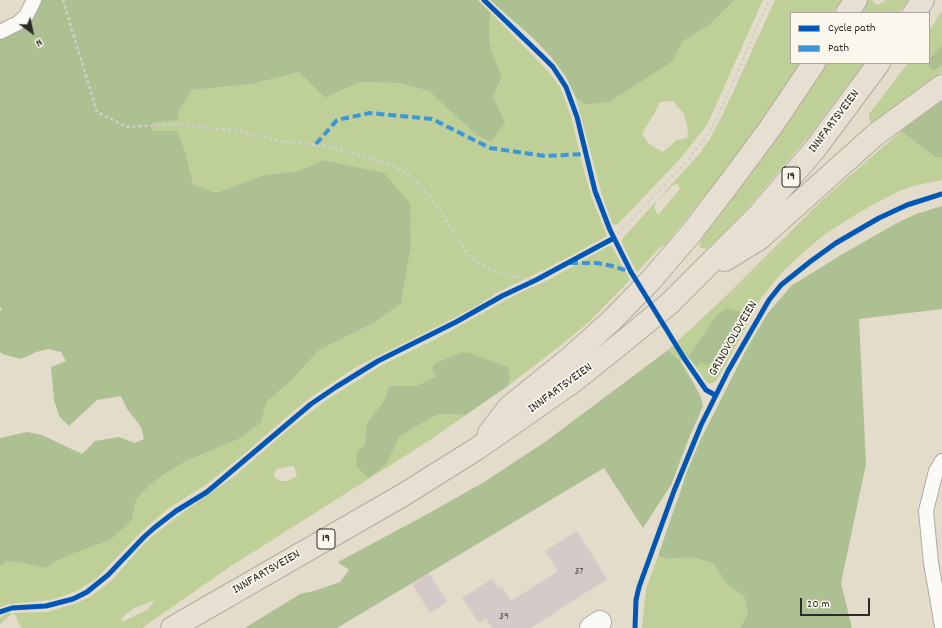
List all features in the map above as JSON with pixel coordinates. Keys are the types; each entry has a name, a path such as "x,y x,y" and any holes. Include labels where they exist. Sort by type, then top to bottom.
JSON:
{"highway":[{"path":"848,12 856,0"},
{"path":"915,12 923,0"},
{"path":"478,448 509,407 571,357 612,321 656,274 692,232 731,181 771,127 813,64"},
{"name":"INNFARTSVEIEN","path":"172,628 403,495 478,448 574,381 670,303 760,213 815,149 879,64"},
{"path":"692,282 759,238 875,135 942,86"}],"lane":[{"path":"0,32 18,23 26,16 34,0"},
{"path":"942,461 936,471 926,511 931,564 942,626"}],"path":[{"path":"62,0 98,112 128,127 178,124 244,132 281,141 328,146 392,165 411,176 424,190 437,206 468,255 477,263 511,276 536,280"},
{"path":"607,242 684,165 704,140 716,121 769,0"},
{"path":"613,236 617,244"},
{"path":"529,283 542,277"}],"green space":[{"path":"38,0 478,0 491,13 489,26 490,47 502,78 493,96 505,122 491,142 475,134 429,91 397,83 360,82 325,98 299,72 252,84 192,90 179,111 178,120 154,122 152,131 177,131 186,154 193,184 216,193 264,175 299,171 323,160 384,173 410,203 411,244 401,303 374,323 319,350 291,381 267,401 261,423 239,439 188,460 163,475 146,489 136,500 132,520 110,540 71,554 44,568 7,561 0,566 0,438 27,432 42,435 82,454 95,441 119,437 135,443 144,439 141,427 127,409 121,396 97,400 69,426 59,416 54,400 51,367 66,361 61,352 49,349 36,352 21,359 2,354 0,352 0,311 2,309 0,307 0,38"},
{"path":"490,0 735,0 709,25 682,42 673,61 609,102 584,104 576,98 566,77 552,58 534,39"},
{"path":"735,0 763,0 707,125 679,160 618,224 613,225 602,195 576,98 584,104 673,61 682,42 709,25","holes":["673,101 684,114 688,130 687,138 677,140 663,152 649,144 642,134 660,102"]},
{"path":"775,0 842,0 834,12 790,12 790,64 799,64 773,104 723,173 664,246 660,247 637,272 622,243 622,239 700,153 711,137","holes":["678,184 680,189 658,215 654,207 656,202 673,185"]},
{"path":"865,0 872,0 875,4 880,4 886,0 908,0 900,12 858,12"},
{"path":"942,11 942,46 930,57 930,29"},
{"path":"491,13 548,71 560,87 572,119 583,168 592,198 607,236 546,269 498,292 480,304 450,320 356,367 311,397 207,484 169,508 143,530 97,578 77,591 51,600 9,604 0,607 0,566 6,561 44,568 132,520 136,500 146,489 163,475 188,460 239,439 261,423 267,401 291,381 319,350 374,323 323,160 299,171 264,175 216,193 193,184 186,154 152,131 154,122 179,111 192,90 252,84 299,72 325,98 360,82 397,83 429,91 475,134 505,122 493,96 502,78 490,47 489,26"},
{"path":"942,46 942,65 933,71 929,66 930,57"},
{"path":"823,64 863,64 808,137 752,203 706,249 699,246 706,230"},
{"path":"907,64 929,64 933,71 942,65 942,72 919,88 878,121 872,123 869,120 869,114"},
{"path":"942,100 942,157 935,157 901,131"},
{"path":"901,131 935,157 942,157 942,180 917,185 897,192 860,212 825,234 805,251 784,270 761,298 723,370 715,382 709,384 696,367 701,363 713,361 719,352 729,343 742,311 716,316 688,357 680,361 668,350 726,296 819,203"},
{"path":"942,206 942,309 859,319 866,464 841,583 852,628 740,628 748,613 744,596 727,584 713,563 691,557 668,559 658,556 688,469 700,441 747,348 768,313 791,286 897,223 916,214"},
{"path":"609,246 612,247 630,280 590,321 565,342 509,385 510,376 508,367 473,354 436,377 415,386 389,386 385,399 367,423 387,463 400,436 438,414 466,415 427,442 231,566 142,628 22,628 13,613 47,612 74,604 90,597 111,581 153,536 182,513 235,476 289,429 325,401 382,365 438,338 513,296 552,278","holes":["294,466 297,476 287,481 280,481 273,476 276,469","155,600 147,610 122,622 121,619 126,614 135,608"]},
{"path":"728,308 742,312 729,343 719,352 713,361 707,365 701,363 696,367 688,357 716,316"},
{"path":"668,350 680,361 692,380 701,397 703,406 671,485 643,528 604,468 337,628 245,628 300,594 340,582 349,570 338,562 484,482 545,442"},
{"path":"463,352 473,354 508,367 510,376 509,385 466,415 438,414 400,436 387,463 369,478 356,466 357,452 365,445 367,423 385,399 389,386 415,386 436,377 432,369 436,363"},
{"path":"658,556 668,559 691,557 713,563 727,584 744,596 748,613 740,628 642,628 646,589"},
{"path":"7,613 13,613 0,624 0,618"}],"building":[{"path":"577,531 607,579 531,628 492,628 486,618 479,623 462,598 492,579 499,589 502,587 511,601 558,571 545,551"},
{"path":"429,573 447,602 430,613 412,584"}],"marked path":[{"path":"316,144 337,120 370,113 432,119 490,148 545,156 585,154"},
{"path":"570,263 597,263 631,272"}],"cycle path":[{"path":"484,0 553,67 566,87 577,117 595,191 610,230 631,272 684,358 706,390 715,395"},
{"name":"GRINDVOLDVEIEN","path":"635,628 636,600 639,587 674,491 701,425 728,371 769,300 781,285 836,243 879,218 907,205 942,194"},
{"path":"0,612 12,608 46,606 73,599 87,592 108,575 154,528 176,511 207,492 311,404 336,387 378,361 456,322 502,296 536,280 614,238"}]}
